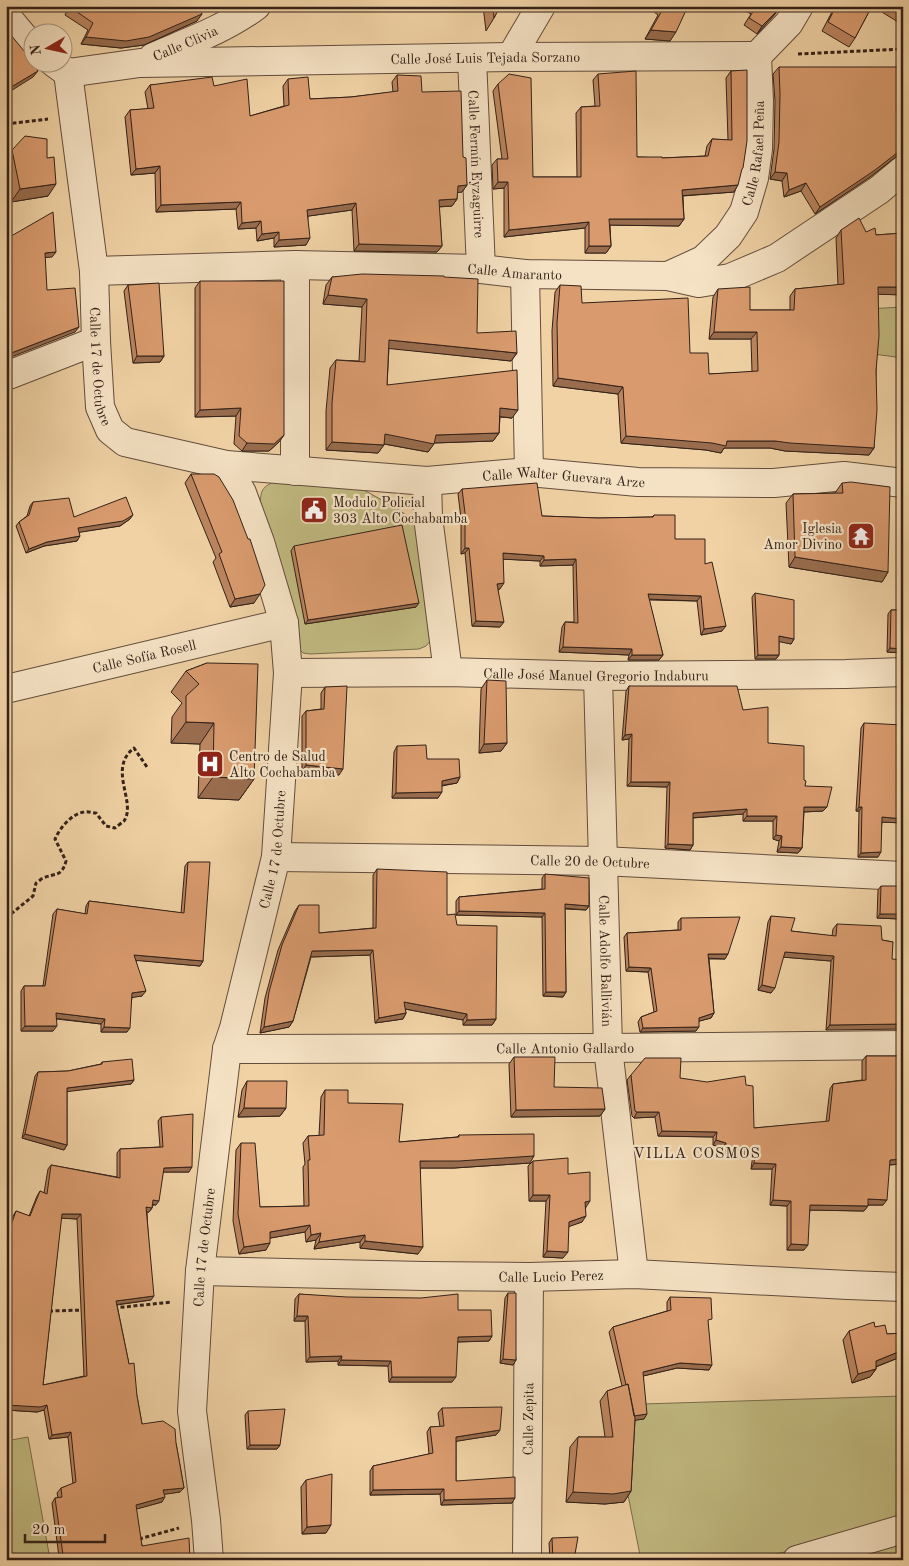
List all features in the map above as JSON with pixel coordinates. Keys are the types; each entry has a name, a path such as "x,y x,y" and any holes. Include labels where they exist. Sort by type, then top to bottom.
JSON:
{"street":[{"name":"Calle Clivia","path":"140,63 241,18 256,6"},
{"path":"511,57 541,6"},
{"path":"757,56 789,23 799,6"},
{"path":"6,16 22,35"},
{"name":"Calle José Luis Tejada Sorzano","path":"72,67 140,63 511,57 757,56"},
{"name":"Calle Rafael Peña","path":"668,276 703,260 728,236 744,212 754,178 758,149 759,101 757,56"},
{"name":"Calle Fermín Eyzaguirre","path":"472,58 481,270"},
{"name":"Calle 17 de Octubre","path":"62,72 73,115 94,271 100,407 110,430 125,442 226,465 242,493 260,542 284,623 288,673 276,857 228,1049 200,1271 192,1410 206,1520 209,1560"},
{"name":"Calle Amaranto","path":"94,271 295,265 481,270 525,274 668,276 699,283 730,278 777,258 879,190 903,170"},
{"path":"295,265 295,471"},
{"path":"525,274 529,472"},
{"path":"6,376 96,341"},
{"name":"Calle Walter Guevara Arze","path":"226,465 427,481 529,472 638,482 774,484 844,476 903,483"},
{"path":"427,481 428,517 448,672"},
{"name":"Calle Sofía Rosell","path":"6,689 284,623"},
{"name":"Calle José Manuel Gregorio Indaburu","path":"288,673 448,672 598,676 903,672"},
{"name":"Calle Adolfo Ballivián","path":"598,676 608,1048 634,1274"},
{"name":"Calle 20 de Octubre","path":"276,857 602,861 903,876"},
{"name":"Calle Antonio Gallardo","path":"228,1049 903,1045"},
{"name":"Calle Lucio Perez","path":"200,1271 529,1277 634,1274 903,1286"},
{"name":"Calle Zepita","path":"527,1560 529,1277"},
{"path":"797,1560 903,1529"}],"path":[{"path":"757,56 903,48"},
{"path":"6,124 73,115"},
{"path":"6,918 33,896 36,884 43,878 55,875 64,869 66,861 56,839 59,831 74,816 85,811 96,813 106,826 115,828 124,821 127,810 123,761 134,748 147,767"},
{"path":"108,1308 198,1300"},
{"path":"46,1311 90,1310"},
{"path":"134,1540 206,1520"}],"shaded area":[{"path":"903,307 903,358 866,353 866,309"},
{"path":"278,481 362,489 411,518 415,523 432,639 426,646 419,649 310,654 303,653 298,648 261,508 261,493 265,487"},
{"path":"903,1396 903,1514 831,1542 748,1560 641,1560 610,1405"},
{"path":"28,1437 50,1559 6,1560 6,1441"},
{"path":"903,1542 903,1560 821,1560"}],"building":[{"path":"70,6 200,6 202,14 149,37 126,41 86,37 93,23"},
{"path":"493,6 500,6 494,18"},
{"path":"663,6 688,6 676,32 651,30"},
{"path":"755,6 782,6 762,26 749,18"},
{"path":"836,6 872,6 855,38 828,22"},
{"path":"891,6 903,6 903,13"},
{"path":"6,29 22,49 22,72 36,72 6,90"},
{"path":"779,67 903,67 902,149 875,170 820,207 806,183 789,190 787,173 775,172 779,142"},
{"path":"747,70 747,141 738,185 682,190 684,219 609,219 611,246 589,246 589,222 509,230 508,182 498,182 497,159 508,159 498,84 509,74 531,78 533,177 581,177 581,107 600,106 598,74 636,71 637,157 662,158 708,156 712,139 732,140 731,71"},
{"path":"397,75 421,76 422,92 461,91 463,157 466,158 467,185 458,186 457,199 439,200 442,246 359,244 356,203 307,210 310,238 279,240 279,232 262,234 261,221 242,223 241,202 161,205 160,166 136,169 130,110 154,108 150,85 212,77 214,86 247,79 250,116 289,105 288,79 308,77 310,99 351,97 398,91"},
{"path":"25,136 47,139 47,158 54,157 56,184 20,189 12,150"},
{"path":"53,212 56,252 45,253 47,290 75,288 79,327 6,355 6,239"},
{"path":"859,218 866,232 875,228 876,235 903,233 903,287 878,287 879,336 874,448 775,441 727,441 726,446 712,443 626,436 623,387 558,378 557,323 560,285 581,286 582,303 688,298 690,353 708,353 709,374 758,371 757,332 714,332 718,289 750,287 750,310 794,310 795,289 844,284 841,230"},
{"path":"362,274 444,276 478,279 477,333 516,331 517,353 389,340 387,385 517,370 518,410 500,408 499,433 436,435 434,444 385,434 384,445 332,442 332,403 336,360 365,362 367,299 328,295 332,277"},
{"path":"200,281 284,281 284,435 274,444 247,443 239,436 241,408 200,410"},
{"path":"159,283 164,356 137,356 128,285"},
{"path":"191,474 214,474 219,477 233,500 248,539 250,539 265,585 260,594 235,599 219,554 222,552"},
{"path":"851,482 890,487 888,572 795,557 793,494 843,493 842,483"},
{"path":"537,483 542,516 598,518 675,515 675,539 705,539 705,564 712,562 726,626 704,629 701,596 648,594 663,655 632,655 632,649 563,647 565,622 578,623 576,559 544,560 544,556 503,553 504,583 497,584 504,622 476,621 469,548 465,548 465,513 462,489"},
{"path":"126,497 133,515 123,521 78,528 80,536 47,542 29,549 19,522 29,515 33,502 69,498 74,517"},
{"path":"402,525 419,603 308,620 294,546"},
{"path":"755,593 794,600 794,639 779,636 779,655 758,655"},
{"path":"891,610 903,610 903,649 890,648"},
{"path":"207,663 258,664 254,779 213,777 214,723 186,722 186,696 199,684 186,671"},
{"path":"487,680 506,681 507,743 484,744"},
{"path":"347,686 343,769 306,765 306,711 324,709 325,687"},
{"path":"629,686 737,686 743,710 768,707 768,743 804,746 805,786 832,787 827,807 804,807 802,848 781,847 782,836 776,835 777,816 747,816 747,809 693,813 693,845 668,844 670,782 631,782 632,734 625,735"},
{"path":"864,723 903,725 901,777 903,777 903,819 882,817 881,852 861,853 862,807 859,807"},
{"path":"426,745 427,759 459,759 460,777 442,781 442,792 396,793 397,746"},
{"path":"188,862 210,862 203,961 134,955 146,991 132,993 130,1028 104,1027 105,1019 56,1013 57,1026 25,1026 24,986 45,986 57,909 87,914 89,901 184,913"},
{"path":"377,869 447,872 447,915 455,914 457,925 497,926 496,1019 467,1020 467,1014 404,1002 406,1013 379,1018 373,950 312,951 293,1021 264,1027 269,992 282,945 299,905 319,905 319,933 376,928"},
{"path":"545,874 589,878 589,906 565,904 566,992 546,992 545,913 459,911 459,897 545,889"},
{"path":"881,886 903,886 903,914 880,914"},
{"path":"771,916 795,918 791,931 836,936 837,924 881,926 882,940 893,942 892,959 903,960 903,1024 830,1025 834,956 785,952 775,988 762,985"},
{"path":"740,917 728,954 708,954 714,1013 699,1018 699,1027 643,1028 641,1017 657,1011 651,968 629,967 627,933 681,930 681,918"},
{"path":"866,1056 903,1056 903,1159 890,1160 887,1200 868,1199 868,1206 810,1205 808,1245 791,1244 791,1201 773,1200 776,1164 754,1163 756,1148 726,1150 726,1143 716,1140 717,1132 662,1131 659,1112 635,1111 631,1075 645,1058 681,1058 680,1078 707,1082 745,1076 746,1085 753,1086 754,1128 829,1121 833,1084 866,1080"},
{"path":"514,1057 555,1057 554,1087 602,1088 605,1109 516,1110"},
{"path":"132,1059 134,1080 67,1088 67,1145 25,1134 38,1072 68,1071 102,1064 102,1062"},
{"path":"247,1081 287,1081 286,1108 244,1108"},
{"path":"325,1090 348,1090 348,1103 403,1104 399,1142 459,1137 459,1135 534,1134 534,1156 459,1161 420,1161 423,1247 365,1241 365,1235 319,1242 321,1233 311,1235 310,1225 270,1232 270,1243 244,1247 238,1214 241,1143 255,1143 260,1207 309,1206 308,1160 310,1160 308,1136 324,1135"},
{"path":"193,1114 192,1167 164,1168 159,1201 153,1200 152,1208 146,1207 154,1296 116,1301 129,1364 134,1363 142,1424 163,1421 175,1429 184,1488 163,1490 165,1497 136,1505 142,1546 189,1538 190,1560 52,1560 63,1555 55,1498 62,1497 61,1488 76,1482 71,1432 52,1435 47,1405 40,1407 6,1405 6,1240 16,1211 30,1216 40,1191 47,1194 51,1165 120,1178 120,1149 163,1147 161,1117","holes":["62,1214 81,1214 87,1376 43,1385"]},
{"path":"568,1158 568,1174 590,1172 590,1201 585,1202 586,1216 569,1222 568,1252 547,1251 550,1195 533,1195 533,1161"},
{"path":"508,1293 516,1293 516,1360 503,1359"},
{"path":"299,1294 421,1298 458,1294 458,1310 491,1310 492,1336 458,1337 456,1377 392,1377 391,1361 341,1360 342,1356 310,1357 308,1316 297,1316"},
{"path":"670,1297 711,1298 712,1319 708,1320 712,1365 680,1363 643,1372 647,1414 634,1416 628,1384 626,1385 613,1327 671,1310"},
{"path":"874,1322 875,1327 885,1325 887,1334 903,1333 903,1350 876,1361 876,1369 858,1374 849,1331"},
{"path":"628,1384 635,1418 631,1491 613,1494 573,1492 578,1437 613,1437 607,1391"},
{"path":"502,1407 500,1430 456,1437 456,1481 515,1477 515,1498 444,1500 444,1489 373,1490 373,1466 433,1453 430,1427 444,1426 442,1408"},
{"path":"285,1409 280,1445 250,1445 248,1411"},
{"path":"332,1474 331,1525 307,1527 306,1480"},
{"path":"578,1537 574,1560 553,1560 552,1538"}],"place":[{"name":"Modulo Policial 303 Alto Cochabamba","path":"314,510"},
{"name":"Iglesia Amor Divino","path":"861,536"},
{"name":"Centro de Salud Alto Cochabamba","path":"210,764"}],"district":[{"name":"VILLA COSMOS","path":"697,1153"}]}
